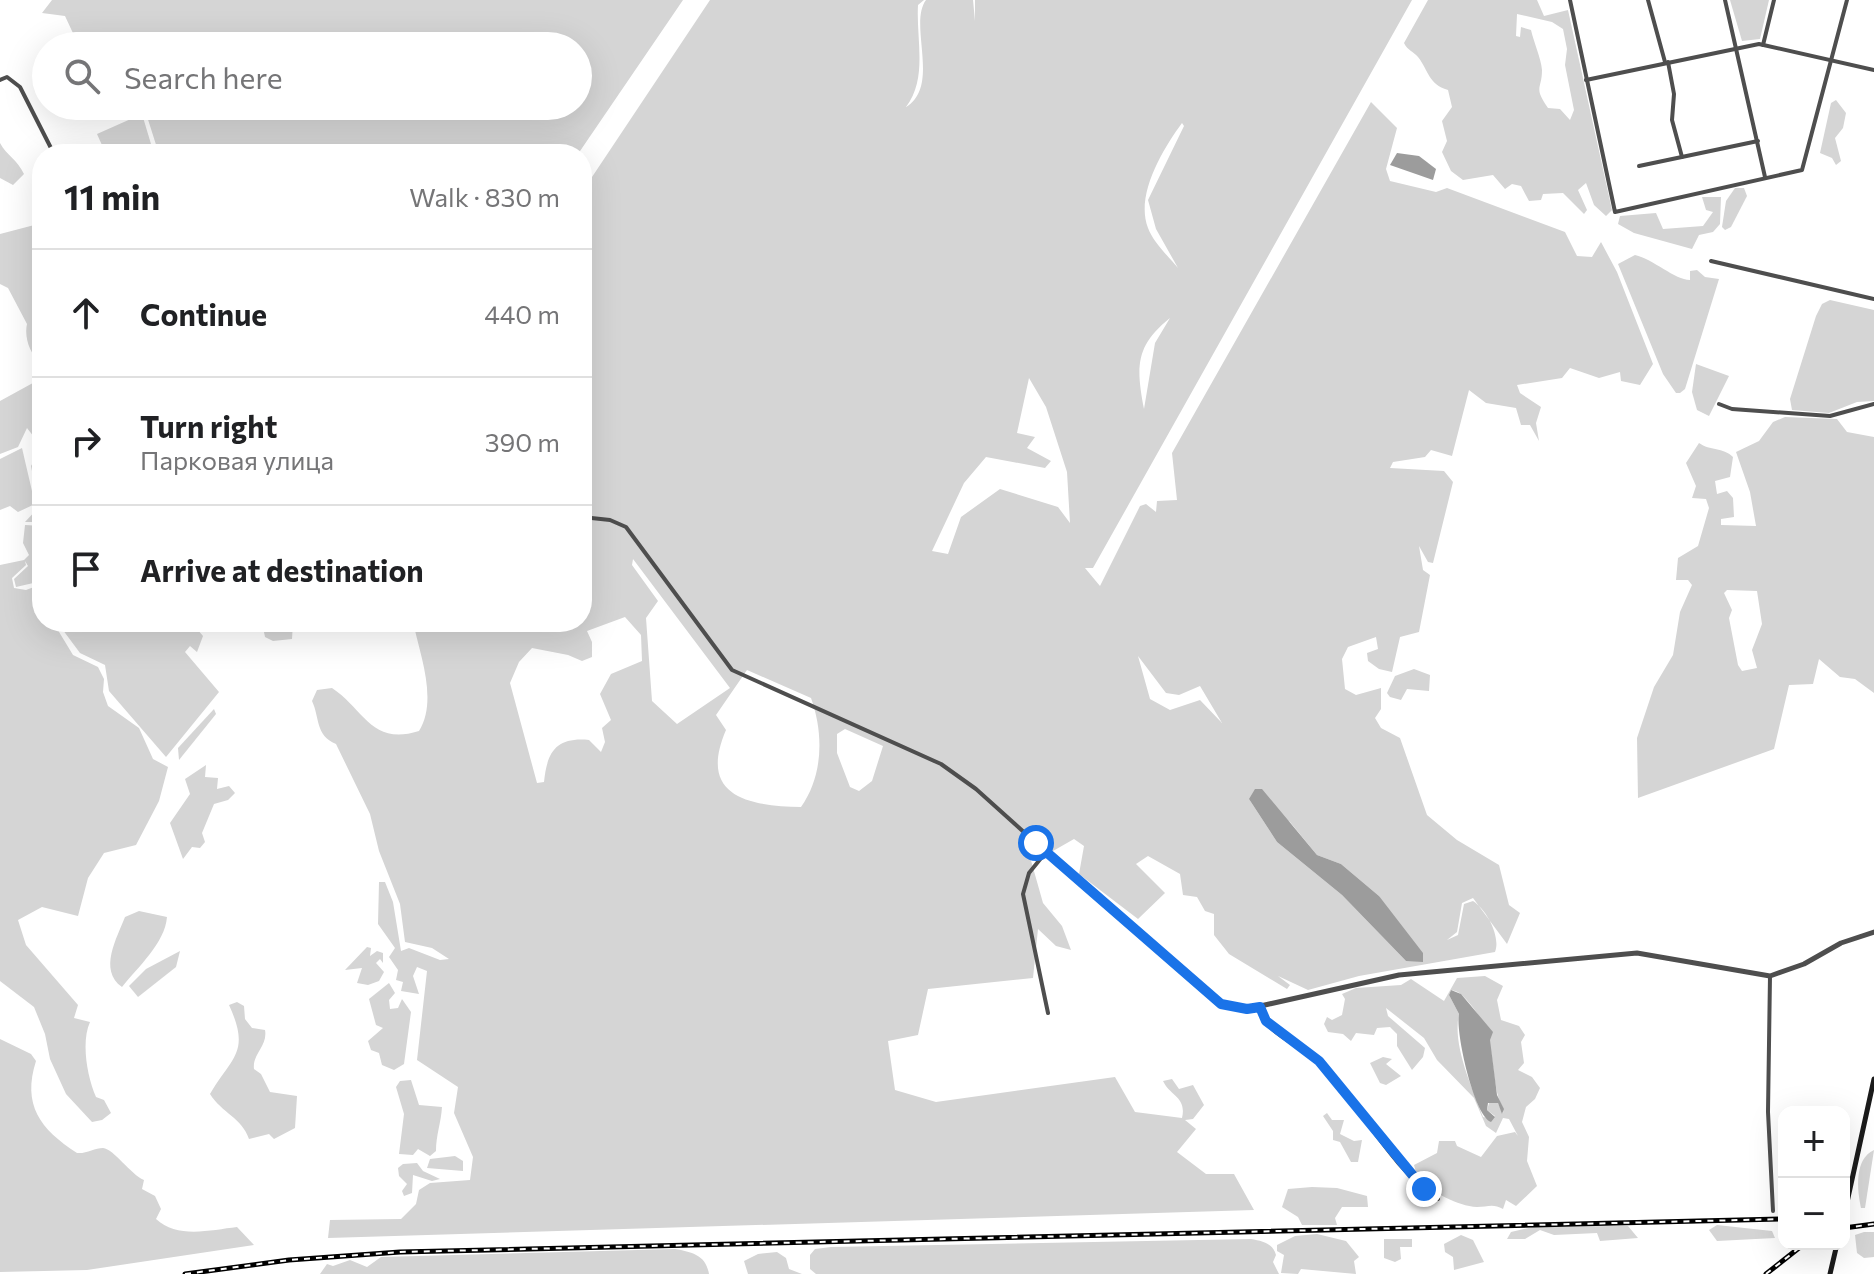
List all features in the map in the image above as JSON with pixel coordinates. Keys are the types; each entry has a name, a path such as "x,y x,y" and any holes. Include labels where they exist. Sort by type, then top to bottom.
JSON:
{"main road":[{"path":"1850,1191 1874,1079"},
{"path":"1830,1274 1836,1250"}],"street":[{"path":"1570,0 1615,212 1802,170 1847,0"},
{"path":"1648,0 1674,94 1672,120 1682,157"},
{"path":"1725,0 1765,178"},
{"path":"1763,45 1774,0"},
{"path":"1586,80 1763,45 1830,63 1874,70"},
{"path":"0,80 7,77 20,87 32,111"},
{"path":"37,120 49,144"},
{"path":"1639,166 1758,141"},
{"path":"1711,261 1874,299"},
{"path":"1719,404 1732,409 1830,416 1874,404"},
{"path":"592,518 610,520 626,527 732,670 941,764 969,782 1221,1004 1247,1009 1399,975 1637,953 1770,976 1795,968 1841,943 1874,932"},
{"path":"1046,852 1029,873 1023,894 1048,1013"},
{"path":"1770,976 1768,1112 1773,1211"},
{"path":"1260,1007 1266,1021 1319,1061 1411,1177 1438,1199"}],"shaded area":[{"path":"52,0 683,0 585,144 156,144 148,120 592,120 592,32 72,32 65,16 42,13"},
{"path":"710,0 924,0 918,5 920,58 917,84 906,107 916,97 921,85 920,24 926,0 973,0 975,21 975,0 1412,0 1093,568 1085,568 1100,586 1140,506 1146,504 1156,512 1157,501 1177,500 1172,453 1371,102 1397,128 1386,169 1390,181 1436,192 1447,188 1565,232 1577,256 1592,257 1601,242 1617,272 1653,364 1640,385 1621,381 1620,372 1599,378 1570,368 1562,378 1517,385 1520,393 1541,407 1536,423 1539,441 1530,425 1521,425 1516,408 1486,403 1469,390 1452,456 1431,450 1425,457 1393,462 1390,468 1444,471 1453,482 1433,563 1428,562 1419,546 1423,570 1430,575 1419,632 1400,637 1392,672 1379,669 1368,661 1367,653 1378,649 1376,637 1348,647 1342,659 1345,689 1356,695 1381,688 1381,709 1375,718 1381,728 1400,738 1427,815 1457,840 1499,865 1509,905 1520,913 1507,944 1489,920 1496,939 1495,952 1359,976 1308,990 1278,976 1290,985 1287,989 1229,954 1214,935 1214,914 1205,911 1197,897 1183,895 1180,874 1148,856 1136,864 1165,893 1138,919 1079,874 1084,846 1074,839 1053,851 1030,857 1043,903 1062,926 1071,950 1056,946 1038,929 1033,978 928,989 918,1035 888,1041 895,1090 936,1102 1115,1077 1135,1112 1182,1118 1180,1101 1163,1081 1172,1079 1179,1089 1193,1085 1204,1105 1193,1119 1185,1120 1196,1129 1177,1152 1206,1174 1234,1174 1254,1210 328,1238 330,1220 401,1219 416,1204 419,1190 430,1183 470,1180 473,1157 454,1113 458,1087 417,1060 427,971 417,967 413,976 419,994 401,991 403,982 396,980 398,970 389,957 395,948 378,924 379,882 385,882 393,902 401,951 409,948 440,960 449,959 432,948 405,942 400,904 379,851 370,814 336,744 321,731 312,701 317,690 332,688 379,730 390,734 419,731 427,706 423,663 415,632 587,632 592,642 592,657 582,661 532,648 519,662 510,683 537,783 544,782 551,755 561,744 589,740 601,752 605,742 602,728 611,720 600,694 611,674 642,661 641,635 625,617 592,629 592,177","holes":["1182,123 1184,126 1148,200 1156,229 1178,268 1148,228 1145,201 1153,173","1170,318 1155,343 1144,409 1139,369 1141,358 1144,348","1029,378 1046,407 1067,472 1070,523 1058,507 1000,489 961,517 948,554 932,551 964,483 986,457 1045,468 1051,461 1027,448 1035,437 1017,433","633,559 730,688 677,724 652,701 646,618 658,601 632,565","1138,656 1166,693 1179,695 1200,686 1222,723 1200,700 1170,710 1150,699","747,670 811,698 818,726 819,754 814,782 801,807 747,800 724,784 718,770 726,730 716,715","845,729 883,746 872,781 859,791 850,787 837,753 837,734","1249,799 1290,822 1317,855 1341,864 1379,896 1406,961 1342,895 1277,842","1473,898 1479,906 1473,901 1464,904 1458,935 1447,940 1457,932 1462,903"]},
{"path":"1428,0 1537,0 1544,16 1568,10 1612,210 1606,216 1594,205 1586,183 1578,190 1587,210 1584,214 1563,193 1543,194 1541,200 1529,201 1521,186 1512,184 1505,189 1493,175 1463,180 1451,171 1442,152 1447,141 1442,121 1452,107 1448,90 1433,81 1418,57 1404,43","holes":["1517,14 1552,22 1563,29 1567,49 1565,65 1574,110 1570,120 1560,109 1548,108 1541,96 1541,65 1531,30 1521,27 1520,37 1516,36"]},
{"path":"1730,0 1769,0 1760,39 1742,41"},
{"path":"1836,100 1846,113 1843,128 1835,138 1841,161 1836,165 1832,158 1820,153 1831,103"},
{"path":"128,120 144,120 151,144 102,144 97,134"},
{"path":"0,143 24,174 13,185 0,178"},
{"path":"1397,153 1419,156 1436,169 1433,180 1390,165"},
{"path":"1735,188 1744,188 1747,196 1731,227 1725,230 1722,227 1726,201"},
{"path":"1702,197 1721,197 1720,224 1713,232 1699,235 1692,249 1634,233 1618,224 1620,216 1656,213 1663,229 1703,226 1713,212 1706,210"},
{"path":"32,226 32,351 26,334 27,324 8,288 0,284 0,234"},
{"path":"1635,255 1684,279 1690,280 1690,271 1697,270 1705,277 1719,279 1685,389 1680,393 1676,393 1663,374 1618,264"},
{"path":"1830,300 1874,310 1874,401 1857,402 1829,413 1792,410 1790,399 1816,316 1822,304"},
{"path":"1696,364 1729,376 1709,416 1697,410 1692,392"},
{"path":"32,383 32,434 27,428 18,447 0,454 0,401"},
{"path":"1785,417 1837,419 1847,432 1874,437 1874,693 1855,679 1840,677 1819,659 1813,684 1789,685 1774,749 1638,798 1637,738 1654,687 1673,655 1680,612 1692,585 1688,580 1676,580 1678,558 1698,546 1709,508 1706,499 1692,498 1696,486 1686,463 1699,443 1733,457 1730,477 1715,481 1717,494 1727,491 1733,498 1734,517 1721,519 1721,525 1756,526 1750,492 1736,452 1759,441 1773,422","holes":["1727,590 1757,591 1762,624 1752,650 1757,668 1742,671 1738,665 1729,618 1732,610 1724,593"]},
{"path":"22,448 32,491 32,505 18,512 10,506 0,510 0,459"},
{"path":"25,525 32,525 32,583 16,587 14,579 28,566 25,561 26,565 12,578 14,588 32,588 32,632 59,632 73,655 98,667 104,679 103,692 108,706 139,728 153,759 168,767 159,801 136,845 104,853 88,878 78,916 42,907 18,920 26,945 78,1005 74,1018 90,1022 86,1059 90,1079 96,1097 104,1100 111,1113 102,1120 92,1122 66,1094 50,1059 45,1034 34,1007 0,981 0,565 24,560 29,555 23,543"},
{"path":"64,632 200,632 203,636 197,652 190,646 185,652 219,692 166,757 109,691 105,665 80,653"},
{"path":"264,632 292,632 292,639 273,641 265,637"},
{"path":"1414,669 1430,675 1429,691 1407,689 1401,700 1390,697 1387,693 1395,676"},
{"path":"214,709 216,714 179,760 178,748"},
{"path":"206,765 205,777 218,778 217,789 229,786 235,793 228,800 214,804 202,833 205,842 200,848 192,847 183,859 170,823 190,794 185,779"},
{"path":"1255,789 1262,789 1317,855 1341,864 1379,896 1423,953 1423,962 1406,961 1342,895 1277,842 1249,799"},
{"path":"139,911 167,917 165,927 150,954 122,987 111,972 114,944 125,917"},
{"path":"367,947 371,948 370,956 377,951 383,953 383,963 380,959 376,963 384,972 379,981 368,985 357,983 362,968 345,970"},
{"path":"180,951 176,967 138,997 129,986 146,969"},
{"path":"1485,976 1503,986 1497,1000 1501,1020 1519,1026 1525,1035 1521,1042 1524,1063 1518,1070 1532,1077 1540,1088 1535,1099 1526,1107 1522,1122 1529,1137 1527,1161 1537,1186 1516,1206 1506,1200 1503,1209 1469,1206 1446,1198 1418,1180 1414,1165 1437,1153 1439,1141 1455,1141 1457,1146 1481,1157 1497,1136 1515,1132 1518,1136 1509,1119 1503,1118 1496,1133 1486,1126 1474,1098 1437,1060 1424,1038 1386,1008 1388,1016 1425,1048 1423,1057 1412,1070 1397,1046 1397,1034 1390,1027 1377,1028 1374,1035 1356,1033 1351,1041 1343,1034 1328,1032 1324,1024 1327,1017 1332,1020 1342,1015 1345,999 1342,994 1356,988 1401,985 1411,979 1444,1001 1457,978","holes":["1451,990 1462,995 1479,1016 1488,1038 1503,1111 1503,1114 1498,1103 1489,1103 1487,1110 1495,1116 1493,1119 1483,1117 1464,1066 1458,1039 1459,1014 1449,995"]},
{"path":"389,983 395,993 389,1000 390,1009 398,1008 402,999 411,1012 404,1064 394,1070 382,1065 379,1053 371,1050 368,1041 383,1028 376,1025 369,999"},
{"path":"1451,990 1461,994 1493,1032 1490,1040 1497,1095 1504,1109 1502,1114 1498,1103 1488,1103 1487,1110 1495,1117 1491,1122 1478,1105 1472,1090 1463,1054 1459,1014 1449,995"},
{"path":"237,1002 244,1006 245,1019 252,1028 265,1030 254,1069 261,1074 270,1092 297,1096 295,1128 274,1139 269,1134 249,1139 242,1126 210,1094 236,1053 238,1034 229,1005"},
{"path":"0,1039 31,1054 36,1061 31,1091 37,1114 44,1125 77,1153 103,1148 112,1153 144,1180 142,1189 155,1196 161,1209 156,1219 184,1231 237,1227 254,1245 87,1270 0,1272"},
{"path":"1383,1057 1392,1059 1386,1064 1401,1076 1386,1085 1380,1083 1370,1063"},
{"path":"411,1080 419,1105 442,1107 436,1151 430,1156 418,1149 413,1155 399,1154 404,1114 396,1087 400,1081"},
{"path":"1327,1113 1332,1120 1344,1120 1340,1134 1354,1141 1362,1140 1358,1162 1351,1162 1340,1142 1333,1140 1333,1131 1323,1116"},
{"path":"1874,1150 1865,1208 1861,1208 1860,1168 1863,1160"},
{"path":"455,1156 463,1161 463,1171 427,1168 430,1159"},
{"path":"417,1163 423,1171 440,1179 432,1181 413,1175 412,1193 404,1196 402,1191 407,1184 399,1176 398,1168 403,1164"},
{"path":"1337,1188 1367,1196 1368,1207 1342,1207 1335,1218 1337,1225 1302,1225 1298,1217 1282,1207 1288,1189"},
{"path":"1717,1225 1772,1231 1775,1238 1717,1241 1709,1230"},
{"path":"1628,1226 1638,1238 1600,1241 1597,1233 1554,1235 1540,1230 1525,1239 1507,1239 1511,1232 1533,1227"},
{"path":"1874,1232 1874,1257 1864,1258 1857,1253 1855,1235"},
{"path":"1317,1234 1346,1241 1359,1257 1354,1261 1356,1274 1301,1269 1298,1274 1281,1273 1284,1255 1277,1251 1277,1245 1295,1236"},
{"path":"1461,1235 1473,1240 1484,1262 1454,1270 1453,1257 1445,1252 1444,1244"},
{"path":"1251,1239 1270,1245 1276,1255 1273,1262 1279,1274 816,1274 810,1269 810,1255 815,1249 831,1247"},
{"path":"1384,1239 1412,1239 1412,1247 1400,1247 1401,1259 1395,1262 1384,1258"},
{"path":"675,1249 701,1259 709,1274 320,1274 327,1264 333,1266 350,1260 367,1267 381,1257"},
{"path":"777,1252 786,1258 789,1269 802,1274 748,1274 744,1261 758,1254"}],"railway":[{"path":"185,1274 289,1260 400,1252 1778,1219"},
{"path":"1850,1227 1874,1224"},
{"path":"1766,1274 1796,1250"}],"route":[{"path":"1036,843 1221,1004 1234,1008 1260,1007 1266,1021 1319,1061 1424,1189"}]}
